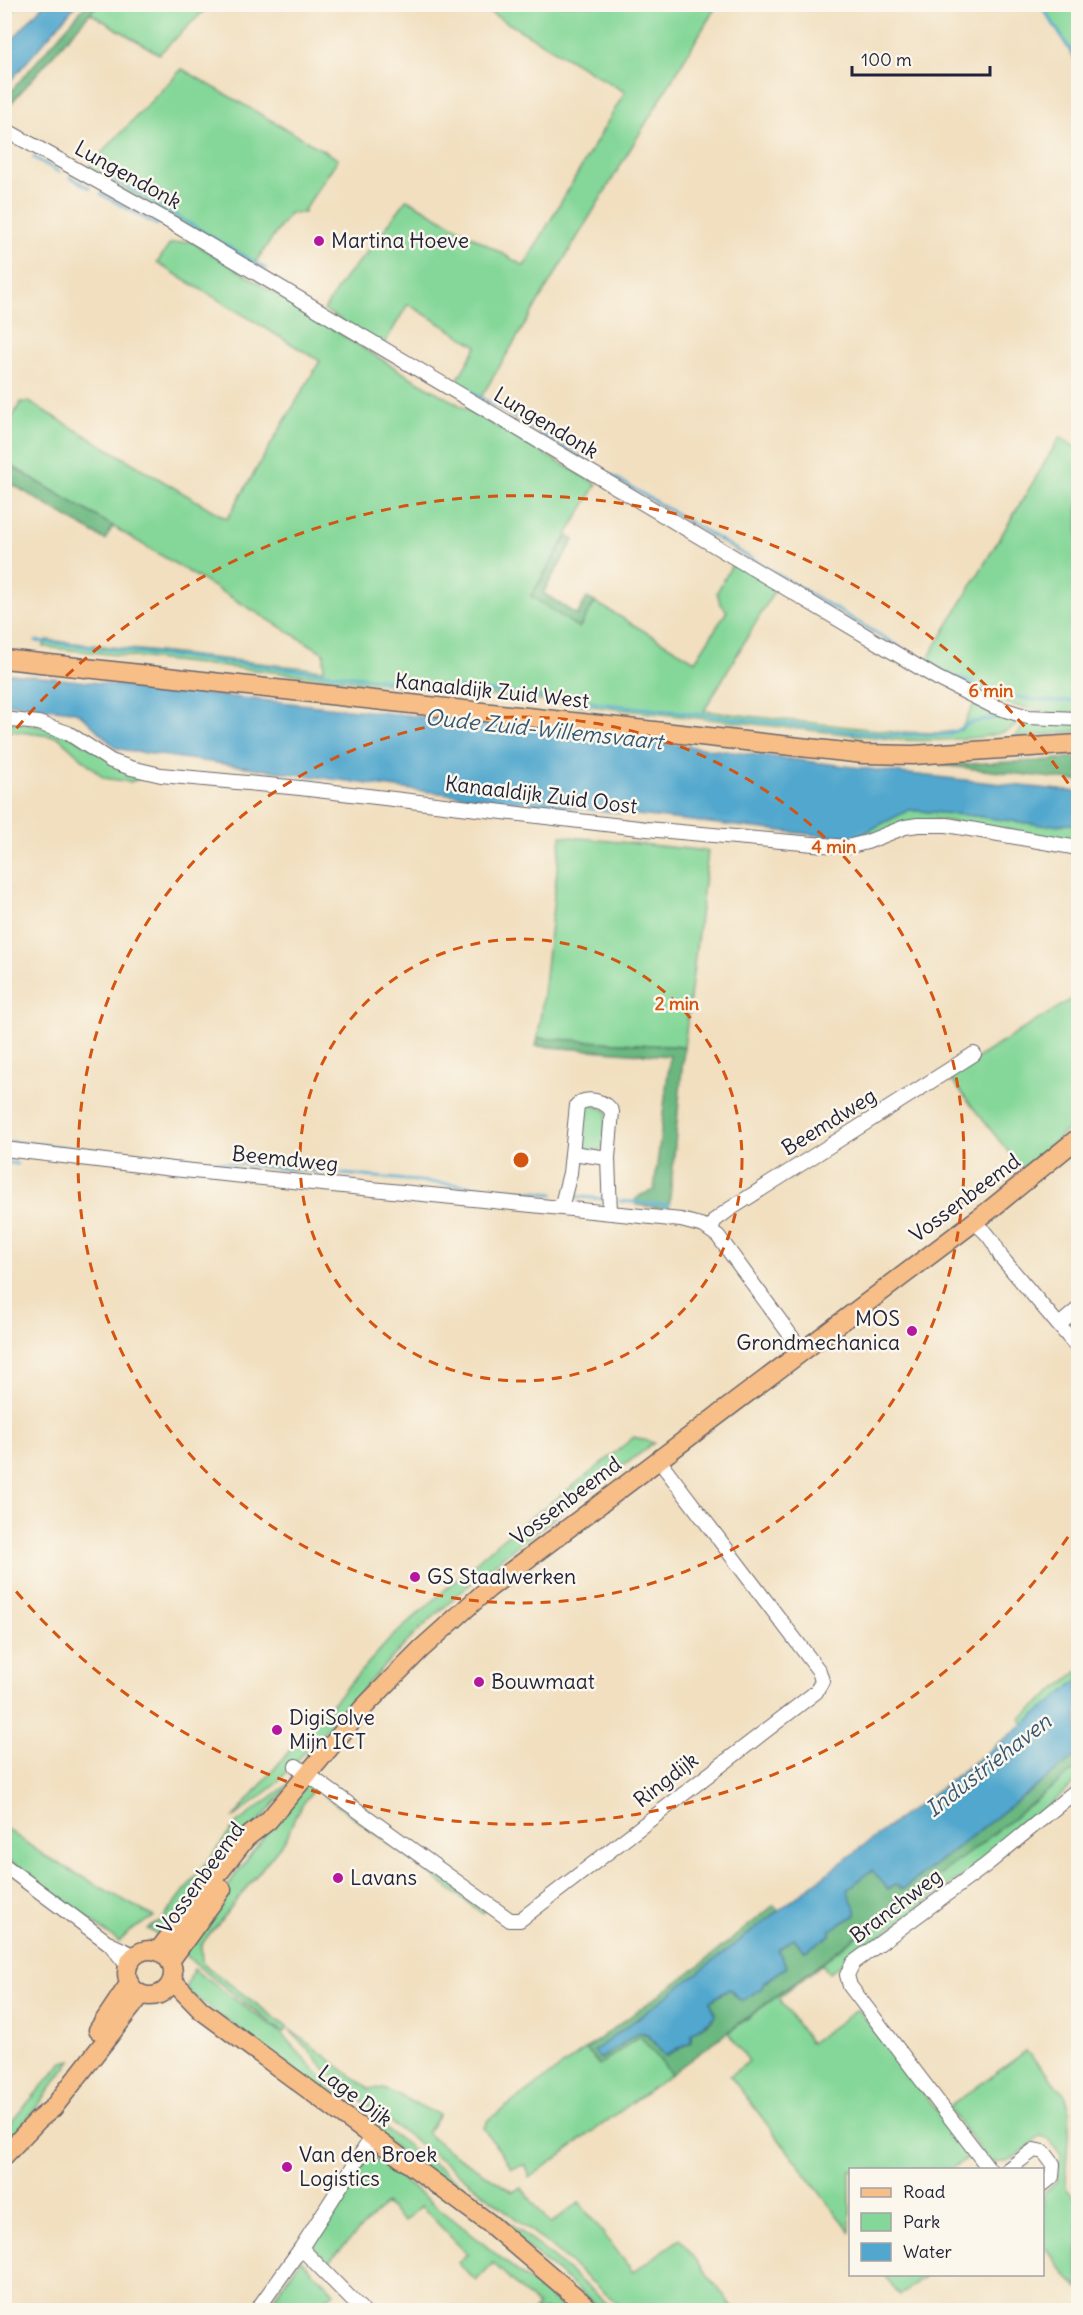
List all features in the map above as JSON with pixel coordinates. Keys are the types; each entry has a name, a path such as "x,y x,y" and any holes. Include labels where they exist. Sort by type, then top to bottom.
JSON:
{"main road":[{"name":"Kanaaldijk Zuid West","path":"4,658 846,753 913,755 1078,744"},
{"name":"Kanaaldijk Zuid West","path":"976,750 1000,744 1078,734"},
{"name":"Vossenbeemd","path":"977,1228 1078,1138"},
{"name":"Vossenbeemd","path":"164,1956 254,1846 302,1769 421,1649 472,1603 658,1459 878,1294 977,1228 1054,1171 1078,1147"},
{"path":"148,1949 164,1956 173,1972 168,1986 150,1996 135,1989 126,1972 131,1960 148,1949"},
{"name":"Lage Dijk","path":"168,1986 489,2223 591,2310"},
{"path":"4,2156 38,2120 44,2103 135,1989"}],"street":[{"name":"Lungendonk","path":"4,129 172,223 381,350 937,678 993,706 1028,717 1078,719"},
{"name":"Kanaaldijk Zuid Oost","path":"4,719 38,723 68,733 111,761 160,775 300,788 646,829 847,847 905,827 947,825 1078,848"},
{"name":"Beemdweg","path":"4,1149 173,1169 681,1220 711,1230 715,1220 730,1209 974,1054"},
{"path":"561,1208 570,1173 577,1105 585,1100 605,1104 612,1112 608,1158 610,1213"},
{"path":"572,1153 608,1158"},
{"path":"977,1228 987,1248 1001,1257 1078,1348"},
{"path":"711,1230 718,1236 802,1351"},
{"path":"1059,1325 1078,1309"},
{"name":"Ringdijk","path":"302,1769 510,1920 519,1920 816,1692 822,1681 819,1671 658,1459"},
{"name":"Branchweg","path":"989,2168 850,1986 847,1975 853,1963 986,1865 1078,1789"},
{"path":"4,1865 131,1960"},
{"path":"256,2310 301,2248 372,2137"},
{"path":"1008,2168 1034,2150 1044,2152 1053,2164 1052,2177 1044,2184"},
{"path":"301,2248 362,2310"}],"green space":[{"path":"86,5 97,5 5,110 5,98"},
{"path":"97,5 210,5 159,54 90,13"},
{"path":"477,5 717,5 480,399 455,384 477,346 408,304 383,346 324,310 345,277 370,249 407,199 524,266 625,92"},
{"path":"1041,5 1078,5 1078,65"},
{"path":"182,69 338,159 304,213 290,213 252,267 88,167"},
{"path":"191,241 405,374 597,484 531,596 579,628 595,602 695,661 727,611 720,603 717,592 733,563 776,588 704,711 895,732 941,733 961,730 974,704 1014,719 1017,725 1008,730 979,737 901,740 43,647 47,640 324,670 324,653 5,462 5,431 21,402 29,402 227,519 320,361 157,263 170,244"},
{"path":"1060,437 1078,449 1078,713 1052,713 1016,706 981,695 927,660"},
{"path":"4,462 113,526 105,540 5,480"},
{"path":"568,536 574,540 543,593 577,615 587,598 595,602 579,628 531,596"},
{"path":"1030,720 1078,721 1078,731 1013,738"},
{"path":"5,721 58,729 145,777 130,782 104,778 58,737 5,730"},
{"path":"1078,757 1078,781 940,765 1038,761"},
{"path":"685,786 852,839 909,810 1041,825 1078,824 1078,842 934,819 854,843 848,838"},
{"path":"561,836 708,851 684,1047 538,1038"},
{"path":"1078,995 1078,1121 1022,1169 948,1076"},
{"path":"538,1038 684,1047 669,1209 636,1205 635,1200 654,1190 670,1056 536,1046"},
{"path":"589,1103 607,1111 604,1146 599,1151 584,1149 578,1142 583,1109"},
{"path":"634,1437 654,1443 510,1551 463,1590 381,1669 273,1787 233,1818 291,1749 389,1640 502,1539"},
{"path":"1078,1671 1078,1680 1025,1725 1020,1719"},
{"path":"1078,1754 1078,1767 974,1849 671,2074 640,2036 599,2065 586,2049 697,1967 774,1905 778,1911 594,2051 601,2059 639,2032 647,2036 667,2056 691,2042 691,2034 712,2020 716,2013 710,2001 729,1989 740,2000 787,1967 778,1950 794,1938 803,1950 807,1950 830,1935 830,1930 856,1915 856,1910 846,1890 873,1870 888,1889 895,1885 904,1889"},
{"path":"1078,1767 1078,1781 983,1861 829,1973 822,1964 779,1998 810,2043 858,2009 971,2155 952,2168 849,2168 849,2231 730,2076 749,2061 728,2033 974,1849"},
{"path":"294,1780 162,1938 148,1929 162,1920 237,1823"},
{"path":"309,1780 487,1907 483,1914 314,1788 296,1814 287,1837 201,1945 202,1963 288,2028 284,2033 195,1964 180,1949 266,1834 271,1823"},
{"path":"4,1827 45,1856 154,1917 130,1931 119,1942 5,1857"},
{"path":"193,1969 279,2031 334,2091 462,2185 615,2310 603,2310 517,2239 186,1990"},
{"path":"289,2029 369,2089 377,2088 395,2093 439,2114 427,2133 450,2152 513,2192 521,2187 550,2224 579,2202 633,2272 680,2239 735,2310 625,2310 539,2237 444,2162 340,2085"},
{"path":"640,2036 671,2074 529,2178 525,2165 512,2168 483,2128 488,2120 586,2049 599,2065"},
{"path":"1026,2051 1065,2094 1070,2111 1065,2181 1067,2189 1078,2202 1078,2289 1044,2246 1044,2192 1057,2181 1060,2155 1049,2139 1041,2136 1009,2160 995,2162 988,2160 948,2108"},
{"path":"71,2060 5,2147 5,2129 63,2062"},
{"path":"373,2157 565,2310 534,2310 538,2306 493,2263 476,2281 458,2263 467,2254 421,2206 404,2222 385,2204 328,2262 311,2245 367,2160"},
{"path":"301,2260 334,2292 315,2310 265,2310"},
{"path":"885,2276 925,2276 900,2295"}],"water":[{"path":"43,5 76,5 5,87 5,48"},
{"path":"4,673 596,735 909,774 1078,792 1078,824 1041,825 909,810 852,839 404,789 131,751 116,748 80,714 72,711 5,703"},
{"name":"Industriehaven","path":"1078,1680 1078,1754 903,1889 895,1885 888,1889 872,1870 847,1890 856,1915 830,1930 830,1935 807,1950 803,1950 794,1938 778,1950 787,1967 764,1982 762,1988 742,2001 729,1989 710,2001 716,2015 691,2034 691,2042 665,2056 647,2034 639,2032 600,2059 594,2051 995,1746"}],"waterway":[{"path":"4,20 18,4"},
{"path":"1040,4 1078,61"},
{"path":"33,157 59,172"},
{"path":"104,173 266,269"},
{"path":"70,177 90,188"},
{"path":"101,194 157,225"},
{"path":"453,381 938,670 989,689 1024,698 1042,701 1078,700"},
{"path":"36,641 885,735 948,735 970,723 1005,716"},
{"path":"11,1142 553,1194"},
{"path":"4,1162 17,1164"},
{"path":"570,1196 602,1199"},
{"path":"620,1201 669,1205"}],"place":[{"name":"Martina Hoeve","path":"319,241"},
{"name":"MOS Grondmechanica","path":"912,1331"},
{"name":"GS Staalwerken","path":"415,1577"},
{"name":"Bouwmaat","path":"479,1682"},
{"name":"DigiSolve Mijn ICT","path":"277,1730"},
{"name":"Lavans","path":"338,1878"},
{"name":"Van den Broek Logistics","path":"287,2167"}],"water label":[{"name":"Oude Zuid-Willemsvaart","path":"544,729"}]}
